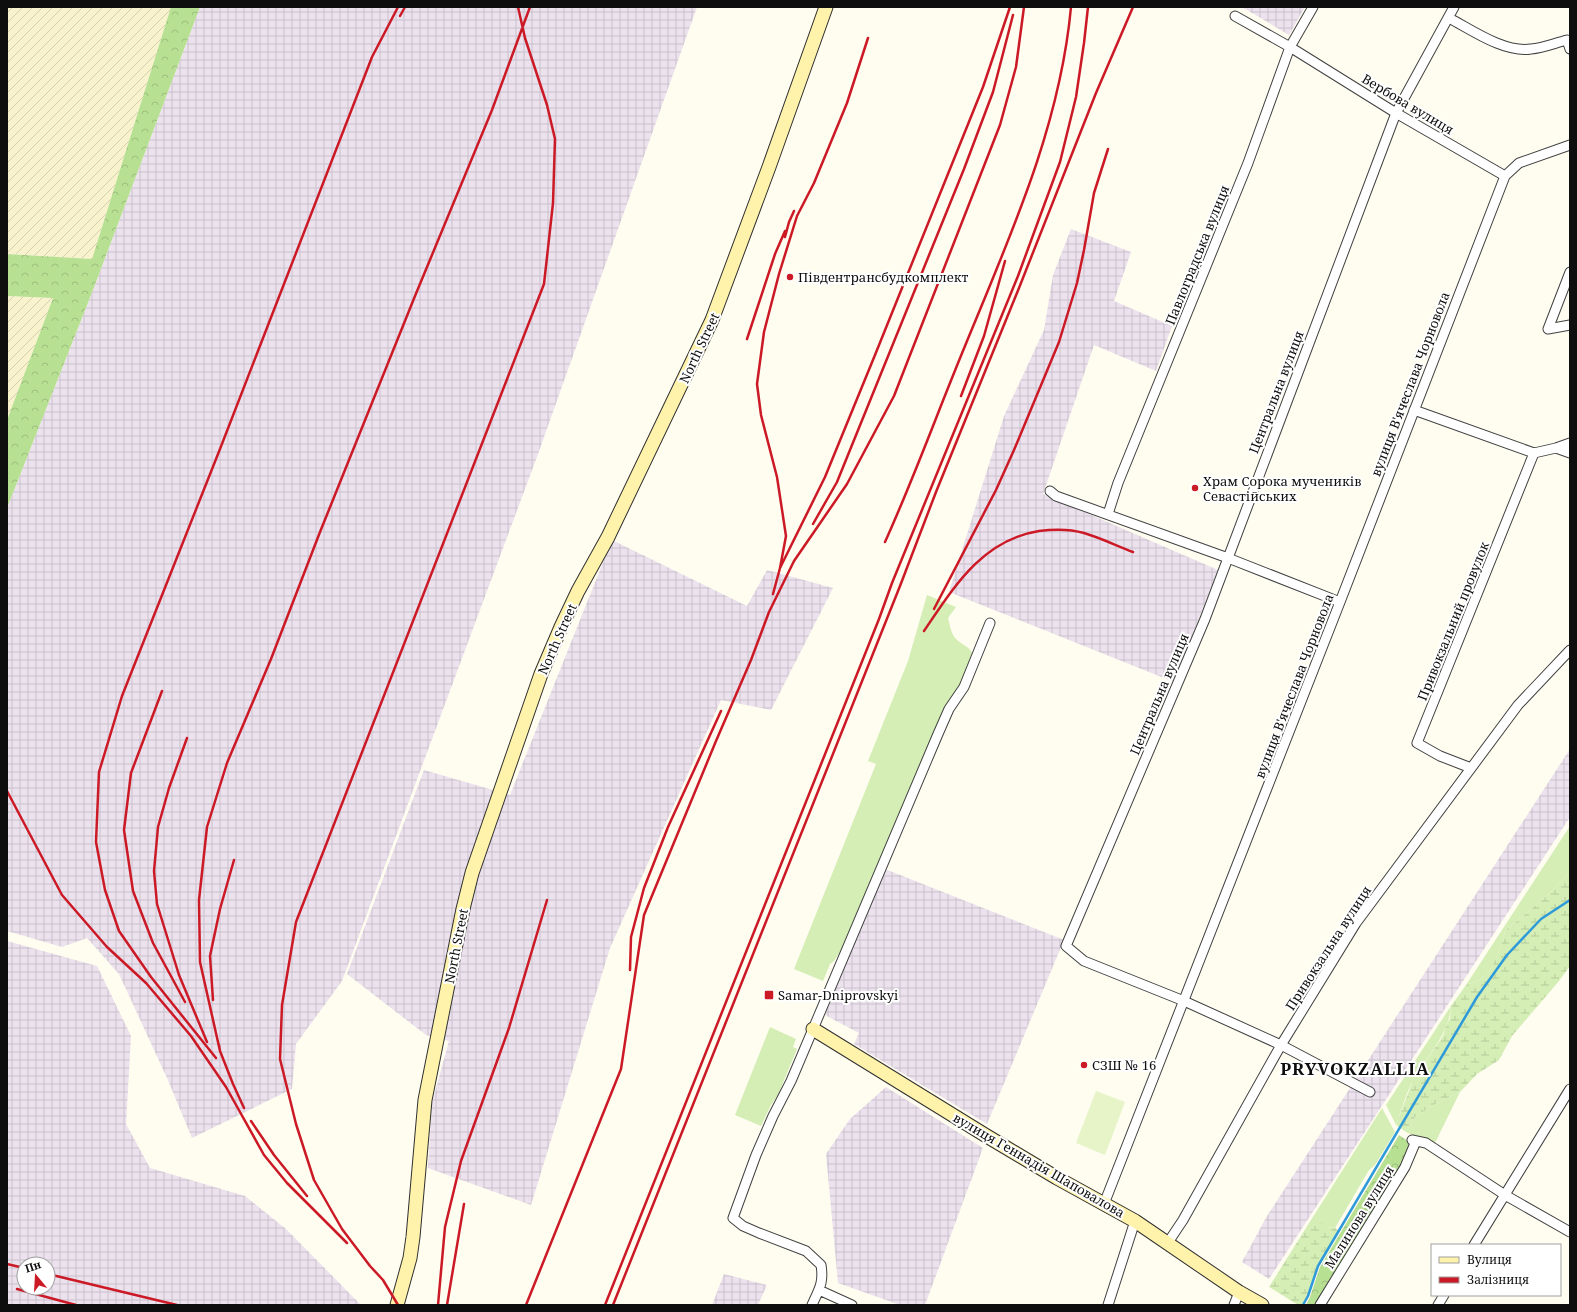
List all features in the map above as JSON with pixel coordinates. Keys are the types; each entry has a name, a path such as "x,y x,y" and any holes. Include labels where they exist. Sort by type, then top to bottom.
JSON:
{"street":[{"name":"North Street","path":"397,1305 410,1258 414,1237 425,1100 463,909 472,873 541,674 561,626 578,591 608,537 712,320 826,7"},
{"name":"Павлоградська вулиця","path":"1108,514 1118,483 1248,163 1290,47 1313,7"},
{"name":"Центральна вулиця","path":"1184,1001 1084,961 1066,946 1205,619 1396,113 1454,7"},
{"name":"Вербова вулиця","path":"1235,16 1290,47 1396,113 1505,176"},
{"path":"1449,18 1502,46 1530,50 1568,38 1570,49"},
{"path":"1505,176 1519,163 1570,145"},
{"name":"вулиця В'ячеслава Чорновола","path":"1104,1204 1505,176"},
{"path":"1570,272 1548,329 1570,325"},
{"path":"1414,410 1534,453 1570,443"},
{"path":"1556,448 1570,453"},
{"name":"Привокзальний провулок","path":"1471,768 1440,756 1417,743 1534,453"},
{"path":"1050,491 1056,496 1228,558 1340,602"},
{"path":"812,1305 823,1277 821,1265 806,1251 743,1226 733,1218 756,1155 773,1116 791,1081 938,734 949,709 964,687 990,623"},
{"name":"Привокзальна вулиця","path":"1167,1244 1183,1220 1281,1045 1356,923 1518,706 1570,650"},
{"path":"1184,1001 1281,1045 1370,1092"},
{"name":"вулиця Геннадія Шаповалова","path":"813,1028 985,1136 1135,1221 1239,1292 1262,1305"},
{"path":"1475,1244 1570,1089"},
{"name":"Малинова вулиця","path":"1320,1305 1405,1167 1414,1140 1426,1143 1504,1195"},
{"path":"1504,1195 1570,1232"},
{"path":"1108,1305 1135,1221"},
{"path":"819,1290 852,1305"},
{"path":"1234,1305 1239,1292"},
{"path":"1438,1305 1443,1296"}],"shaded area":[{"path":"7,7 171,7 92,259 7,254"},
{"path":"200,7 697,7 538,454 342,981 296,1044 292,1089 192,1138 167,1078 119,974 87,938 62,947 7,931 7,508 93,290"},
{"path":"1242,7 1305,7 1289,35"},
{"path":"1071,229 1131,252 1114,301 1172,326 1156,371 1094,345 1043,494 1218,570 1174,682 949,592 1004,416 1044,330 1053,275"},
{"path":"7,296 53,298 7,420"},
{"path":"612,540 747,606 767,570 833,588 771,710 721,700 610,948 531,1205 428,1168 432,1103 449,1041 426,1035 347,974 424,770 510,795"},
{"path":"1570,749 1570,817 1269,1279 1242,1262 1267,1216"},
{"path":"885,869 1064,940 987,1124 854,1044 859,1033 825,1015"},
{"path":"7,941 97,966 131,1036 126,1124 150,1168 245,1196 286,1229 361,1305 7,1305"},
{"path":"886,1087 983,1148 925,1305 900,1305 838,1283 826,1154 850,1119"},
{"path":"724,1274 767,1285 758,1305 712,1305"}],"green space":[{"path":"171,7 200,7 93,290 7,508 7,420 53,298 7,296 7,254 92,259"},
{"path":"927,595 956,607 948,618 951,629 956,639 967,647 973,654 972,661 845,944 834,961 830,964 823,981 794,969 876,764 868,761 908,661"},
{"path":"1570,826 1570,872 1548,895 1505,931 1500,949 1490,971 1480,980 1466,985"},
{"path":"1570,872 1570,966 1512,1036 1499,1060 1477,1074 1460,1092 1435,1104 1415,1117 1406,1132 1396,1125 1413,1080 1443,1036 1450,1018 1451,1006 1466,985 1480,980 1490,971 1500,949 1505,931 1548,895"},
{"path":"1451,1006 1442,1035 1411,1084 1396,1125 1386,1105"},
{"path":"770,1027 796,1039 793,1047 797,1049 778,1095 771,1105 761,1126 735,1115"},
{"path":"1096,1091 1125,1102 1105,1155 1076,1143"},
{"path":"1460,1092 1434,1145 1406,1132 1415,1117 1435,1104"},
{"path":"1382,1108 1395,1132 1375,1165 1369,1170 1335,1228 1325,1227 1311,1220"},
{"path":"1399,1135 1411,1143 1404,1163 1315,1305 1306,1305 1320,1267"},
{"path":"1318,1219 1325,1227 1335,1228 1339,1231 1318,1266 1308,1296 1303,1305 1298,1305 1269,1287 1311,1220"}],"waterway":[{"path":"1303,1305 1308,1296 1318,1266 1477,997 1507,955 1541,919 1570,900"}],"railway":[{"path":"216,1058 151,977 119,931 105,890 96,842 99,772 122,696 220,449 372,57 398,7"},
{"path":"400,16 405,7"},
{"path":"398,1305 383,1280 370,1266 342,1229 314,1180 296,1124 280,1059 282,1005 296,922 544,284 553,203 555,139 547,105 525,38 518,7"},
{"path":"220,1051 200,962 199,900 207,827 227,763 271,659 320,532 415,296 492,110 530,7"},
{"path":"780,568 825,477 983,87 1010,7"},
{"path":"526,1305 621,1069 644,915 751,660 769,612 794,561 847,484 894,396 1000,125 1016,67 1024,7"},
{"path":"885,542 906,494 999,264 1031,180 1056,95 1065,52 1071,7"},
{"path":"605,1305 879,619 892,583 1018,276 1060,162 1076,97 1088,7"},
{"path":"613,1305 900,586 936,492 1096,93 1133,7"},
{"path":"813,524 837,482 964,169 993,92 1013,15"},
{"path":"773,594 786,536 777,477 761,415 757,384 764,332 779,274 797,216 814,183 847,103 868,38"},
{"path":"934,609 996,490 1059,342 1077,283 1094,193 1108,149"},
{"path":"785,237 794,211"},
{"path":"747,339 775,254 785,231"},
{"path":"961,396 984,336 1005,261"},
{"path":"924,631 947,598 971,568 985,555 1001,544 1019,536 1045,530 1073,531 1090,535 1133,552"},
{"path":"162,691 131,773 124,830 133,891 153,943 185,1002"},
{"path":"630,970 631,937 644,888 668,827 721,711"},
{"path":"187,738 169,788 158,827 154,871 157,904 179,975 207,1042"},
{"path":"7,791 62,895 107,947 146,983 191,1036 226,1087 264,1155 287,1183 347,1243"},
{"path":"213,1000 210,956 220,909 234,860"},
{"path":"438,1305 445,1227 461,1161 509,1028 547,900"},
{"path":"219,1045 233,1084 244,1108"},
{"path":"251,1121 274,1155 307,1196"},
{"path":"447,1305 464,1204"},
{"path":"7,1264 16,1266"},
{"path":"56,1276 177,1305"},
{"path":"43,1296 76,1305"}],"place":[{"name":"Південтрансбудкомплект","path":"790,277"},
{"name":"Храм Сорока мучеників Севастійських","path":"1195,488"},
{"name":"Samar-Dniprovskyi","path":"769,995"},
{"name":"СЗШ № 16","path":"1084,1065"}],"district":[{"name":"PRYVOKZALLIA","path":"1355,1069"}]}
